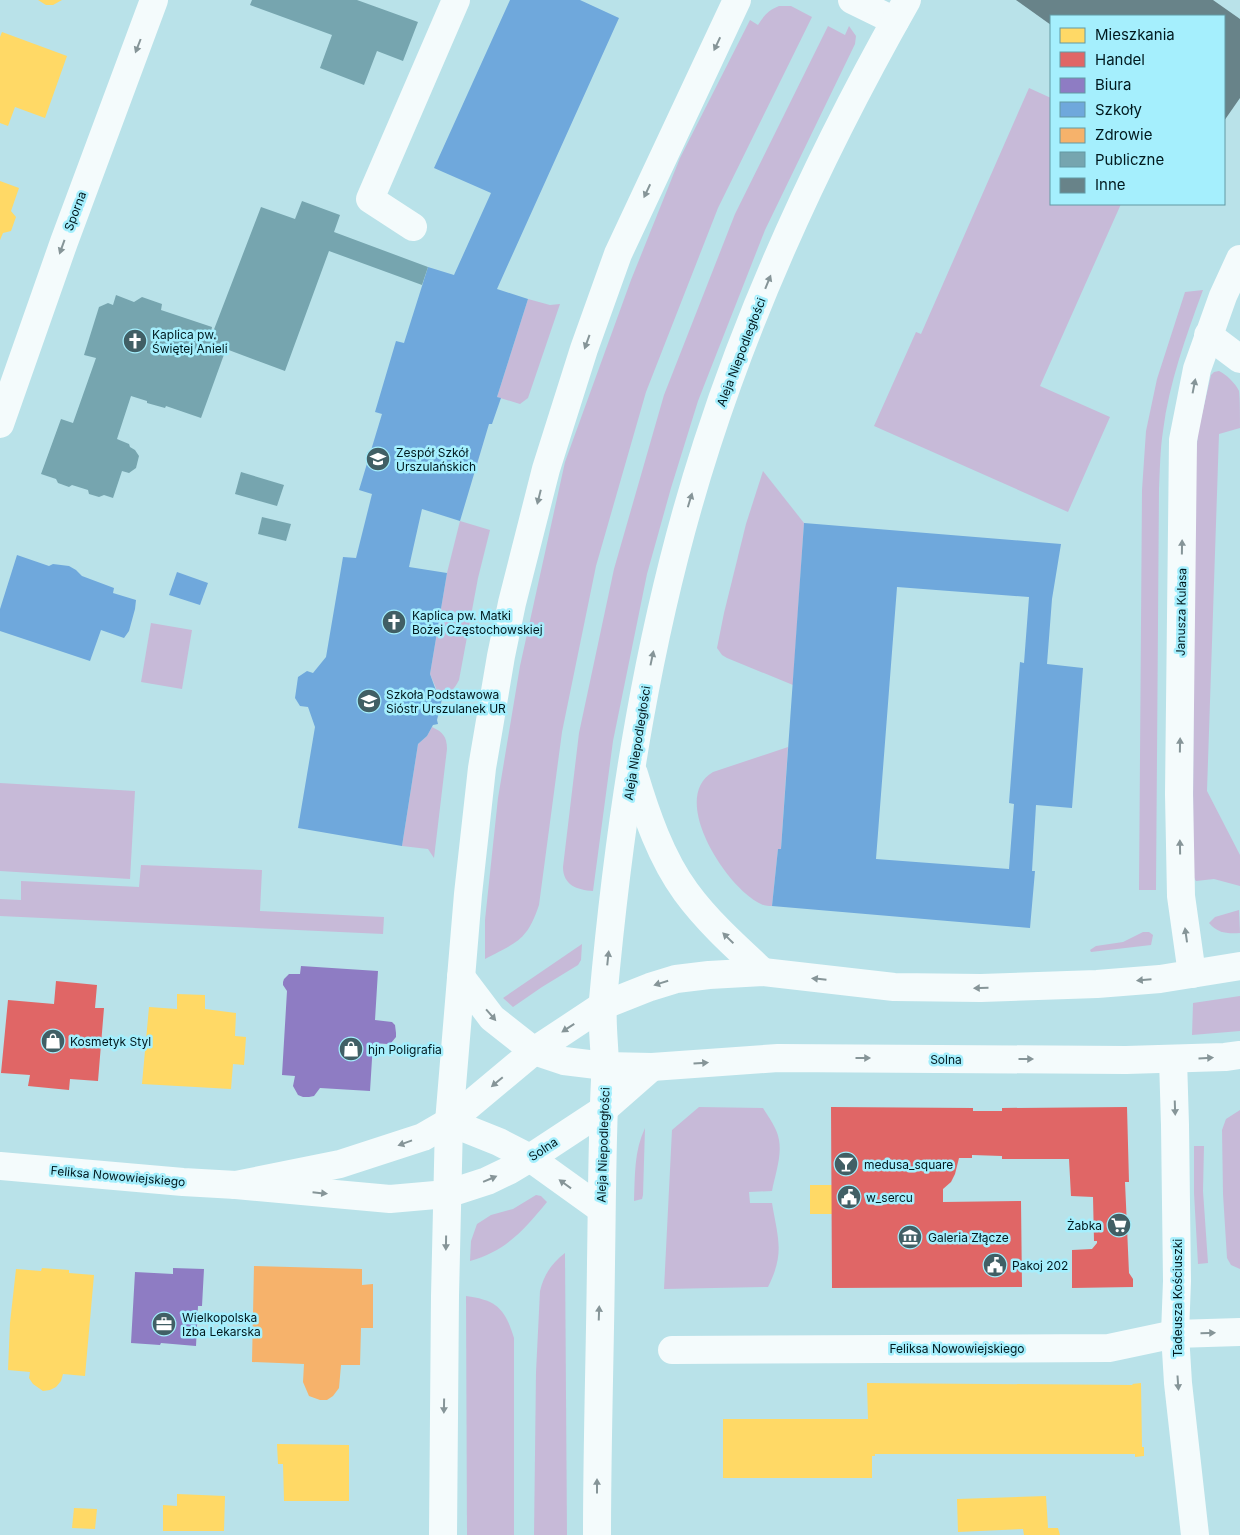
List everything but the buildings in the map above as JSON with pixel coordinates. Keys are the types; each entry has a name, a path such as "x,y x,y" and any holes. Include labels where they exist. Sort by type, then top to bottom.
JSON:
{"street":[{"name":"Sporna","path":"0,424 64,242 154,0"},
{"path":"413,227 370,199 456,0"},
{"path":"443,1535 449,1122 468,894 482,768 512,603 546,469 584,349 618,254 737,0"},
{"path":"852,0 901,11"},
{"name":"Aleja Niepodległości","path":"597,1535 601,1209 605,1066 602,1006 612,911 632,767 652,658 668,584 686,515 730,376 801,205 848,109 901,11"},
{"name":"Janusza Kulasa","path":"1192,974 1181,896 1179,794 1183,440 1198,369 1208,335 1240,259"},
{"path":"1208,335 1240,359"},
{"path":"632,767 649,819 667,862 677,878 703,912 763,972"},
{"path":"449,1122 534,1050 602,1006 676,979 763,972 894,987 981,988 1097,984 1192,974 1240,966"},
{"name":"Solna","path":"461,977 492,1018 534,1050 564,1061 605,1066 652,1067 778,1058 1173,1059 1225,1057 1240,1054"},
{"name":"Tadeusza Kościuszki","path":"1173,1059 1178,1383 1195,1535"},
{"name":"Solna","path":"447,1194 487,1181 530,1158 603,1110 652,1067"},
{"path":"449,1122 499,1142 530,1158 601,1209"},
{"name":"Feliksa Nowowiejskiego","path":"236,1185 340,1164 423,1137 449,1122"},
{"name":"Feliksa Nowowiejskiego","path":"0,1166 390,1199 447,1194"},
{"name":"Feliksa Nowowiejskiego","path":"672,1350 1108,1348 1176,1334 1240,1332"}],"shaded area":[{"path":"779,6 791,6 812,17 718,208 646,392 596,566 562,732 539,905 530,926 520,939 485,959 485,920 498,798 520,666 565,462 631,280 680,158 750,20 758,25 767,13"},
{"path":"828,26 845,35 849,26 856,36 855,44 765,230 698,401 647,574 613,741 593,891 576,888 565,878 563,867 579,733 614,569 664,395 735,214"},
{"path":"1029,88 1050,98 1050,205 1121,205 1040,386 1110,417 1068,512 874,426 916,332 921,334"},
{"path":"1203,290 1184,342 1169,395 1162,438 1159,489 1156,890 1139,890 1142,490 1146,431 1157,379 1185,292"},
{"path":"528,299 550,305 560,304 528,398 520,404 497,397"},
{"path":"1219,371 1236,385 1239,391 1240,428 1219,434 1207,791 1240,855 1240,886 1214,879 1196,881 1193,876 1194,483 1198,432 1211,375"},
{"path":"763,471 804,523 793,685 727,658 717,648 746,524"},
{"path":"460,521 490,530 478,578 459,680 451,691 438,693 430,674 447,573"},
{"path":"151,623 192,630 182,689 141,682"},
{"path":"432,727 444,735 447,749 434,858 428,849 402,846 418,744 427,736"},
{"path":"788,747 781,849 778,849 772,906 766,906 747,895 733,881 719,862 707,842 699,821 697,801 701,785 713,772"},
{"path":"0,783 135,791 130,879 0,871"},
{"path":"141,865 262,870 260,911 384,917 383,934 0,916 0,899 21,900 21,881 139,887"},
{"path":"1239,910 1240,933 1223,932 1209,923 1215,917"},
{"path":"1143,932 1149,932 1153,935 1151,945 1091,952 1090,950 1096,946 1123,942"},
{"path":"582,944 581,960 578,965 513,1007 503,998"},
{"path":"1240,996 1240,1031 1192,1035 1193,1003"},
{"path":"699,1107 763,1108 776,1131 780,1152 772,1191 749,1192 750,1203 772,1203 779,1246 777,1265 768,1287 664,1289 672,1130"},
{"path":"1240,1110 1240,1269 1231,1265 1227,1258 1222,1130 1226,1119"},
{"path":"645,1128 643,1195 642,1199 634,1201 637,1155"},
{"path":"1194,1146 1204,1146 1203,1191 1208,1263 1198,1264 1194,1193"},
{"path":"536,1195 541,1196 547,1202 522,1230 494,1252 470,1261 471,1241 477,1224 491,1215 513,1209"},
{"path":"565,1253 567,1535 534,1535 536,1372 540,1291 549,1269"},
{"path":"466,1296 485,1300 498,1308 507,1320 514,1338 514,1535 467,1535"}],"place":[{"name":"Kaplica pw. Świętej Anieli","path":"135,341"},
{"name":"Zespół Szkół Urszulańskich","path":"378,459"},
{"name":"Kaplica pw. Matki Bożej Częstochowskiej","path":"394,622"},
{"name":"Szkoła Podstawowa Sióstr Urszulanek UR","path":"369,701"},
{"name":"Kosmetyk Styl","path":"53,1041"},
{"name":"hjn Poligrafia","path":"351,1049"},
{"name":"medusa_square","path":"846,1164"},
{"name":"w_sercu","path":"849,1197"},
{"name":"Żabka","path":"1119,1225"},
{"name":"Galeria Złącze","path":"910,1237"},
{"name":"Pakoj 202","path":"995,1265"},
{"name":"Wielkopolska Izba Lekarska","path":"164,1324"}]}
